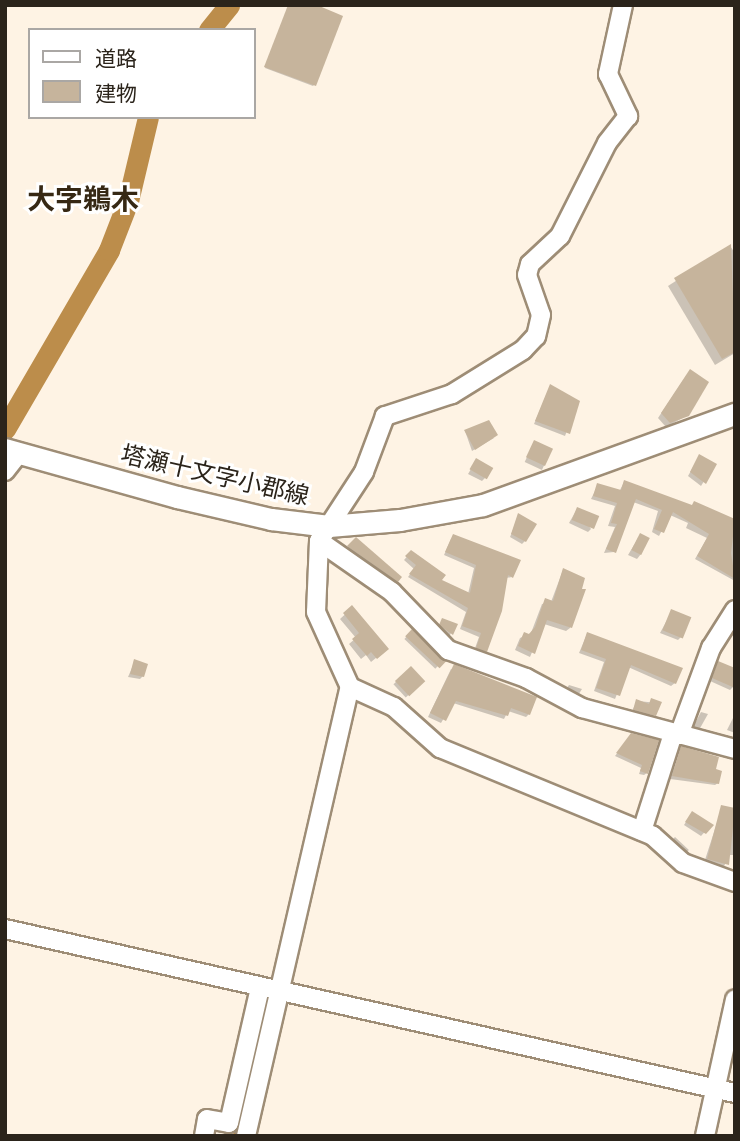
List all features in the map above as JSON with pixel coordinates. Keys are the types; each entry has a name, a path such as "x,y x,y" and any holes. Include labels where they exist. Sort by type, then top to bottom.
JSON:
{"main road":[{"name":"塔瀬十文字小郡線","path":"10,456 324,533 483,505 735,414"}],"street":[{"path":"246,1135 350,687 318,621 324,533 363,472 385,416 464,388 536,336 541,315 527,275 530,264 560,236 607,144 628,116 608,74 623,5"},
{"path":"324,533 392,592 448,650 536,682 582,708 735,750"},
{"path":"642,831 711,648 735,610"},
{"path":"350,687 394,707 453,755 511,774 556,798 642,831 683,863 735,882"},
{"path":"5,929 735,1093"},
{"path":"204,1136 207,1119 229,1123 260,988"},
{"path":"705,1136 735,999"}],"building":[{"path":"288,5 317,5 343,16 316,86 264,67"},
{"path":"731,244 735,352 722,359 674,278"},
{"path":"690,369 709,382 689,416 670,423 661,413"},
{"path":"550,384 580,401 570,434 535,421"},
{"path":"489,420 498,435 475,450 464,430"},
{"path":"534,440 553,449 545,466 526,457"},
{"path":"699,454 717,464 706,484 690,472"},
{"path":"476,458 493,468 487,479 470,469"},
{"path":"624,480 692,505 694,501 735,519 731,553 735,579 697,556 709,534 673,512 664,533 654,529 662,510 636,499 616,553 606,549 617,524 611,523 617,503 593,496 597,483 621,490"},
{"path":"577,507 599,516 594,529 572,520"},
{"path":"518,513 537,524 526,542 511,534"},
{"path":"640,533 650,538 641,555 631,550"},
{"path":"453,534 521,560 513,578 508,575 502,611 487,652 476,648 481,633 462,626 468,608 409,574 416,565 405,556 411,550 446,575 442,580 470,593 476,565 445,552"},
{"path":"356,537 402,577 398,582 347,546"},
{"path":"563,568 585,578 582,589 586,589 572,628 547,620 535,654 518,646 524,632 529,634 535,627 545,598 553,601"},
{"path":"352,605 389,649 377,659 371,652 367,656 352,639 359,633 343,613"},
{"path":"671,609 691,617 683,639 662,630"},
{"path":"442,618 458,624 453,635 439,625"},
{"path":"412,629 446,661 440,668 405,636"},
{"path":"587,632 683,668 676,684 631,665 620,696 596,688 606,659 581,650"},
{"path":"134,659 148,664 144,677 130,674"},
{"path":"718,661 735,668 735,688 712,678"},
{"path":"454,664 537,697 530,715 511,708 508,716 456,701 446,721 430,713"},
{"path":"411,666 425,681 409,696 395,681"},
{"path":"651,698 662,702 656,716 633,710 636,699 649,704"},
{"path":"631,733 659,740 648,774 640,771 642,765 616,753"},
{"path":"681,746 719,757 716,769 722,771 719,784 672,776"},
{"path":"721,805 735,808 729,865 707,859"},
{"path":"692,811 714,825 706,834 685,822"}],"waterway":[{"path":"211,28 229,5"},
{"path":"5,429 109,250 128,201 148,119"},
{"path":"247,1082 267,999"},
{"path":"235,1136 238,1121"}],"district":[{"name":"大字鵜木","path":"83,199"}]}
